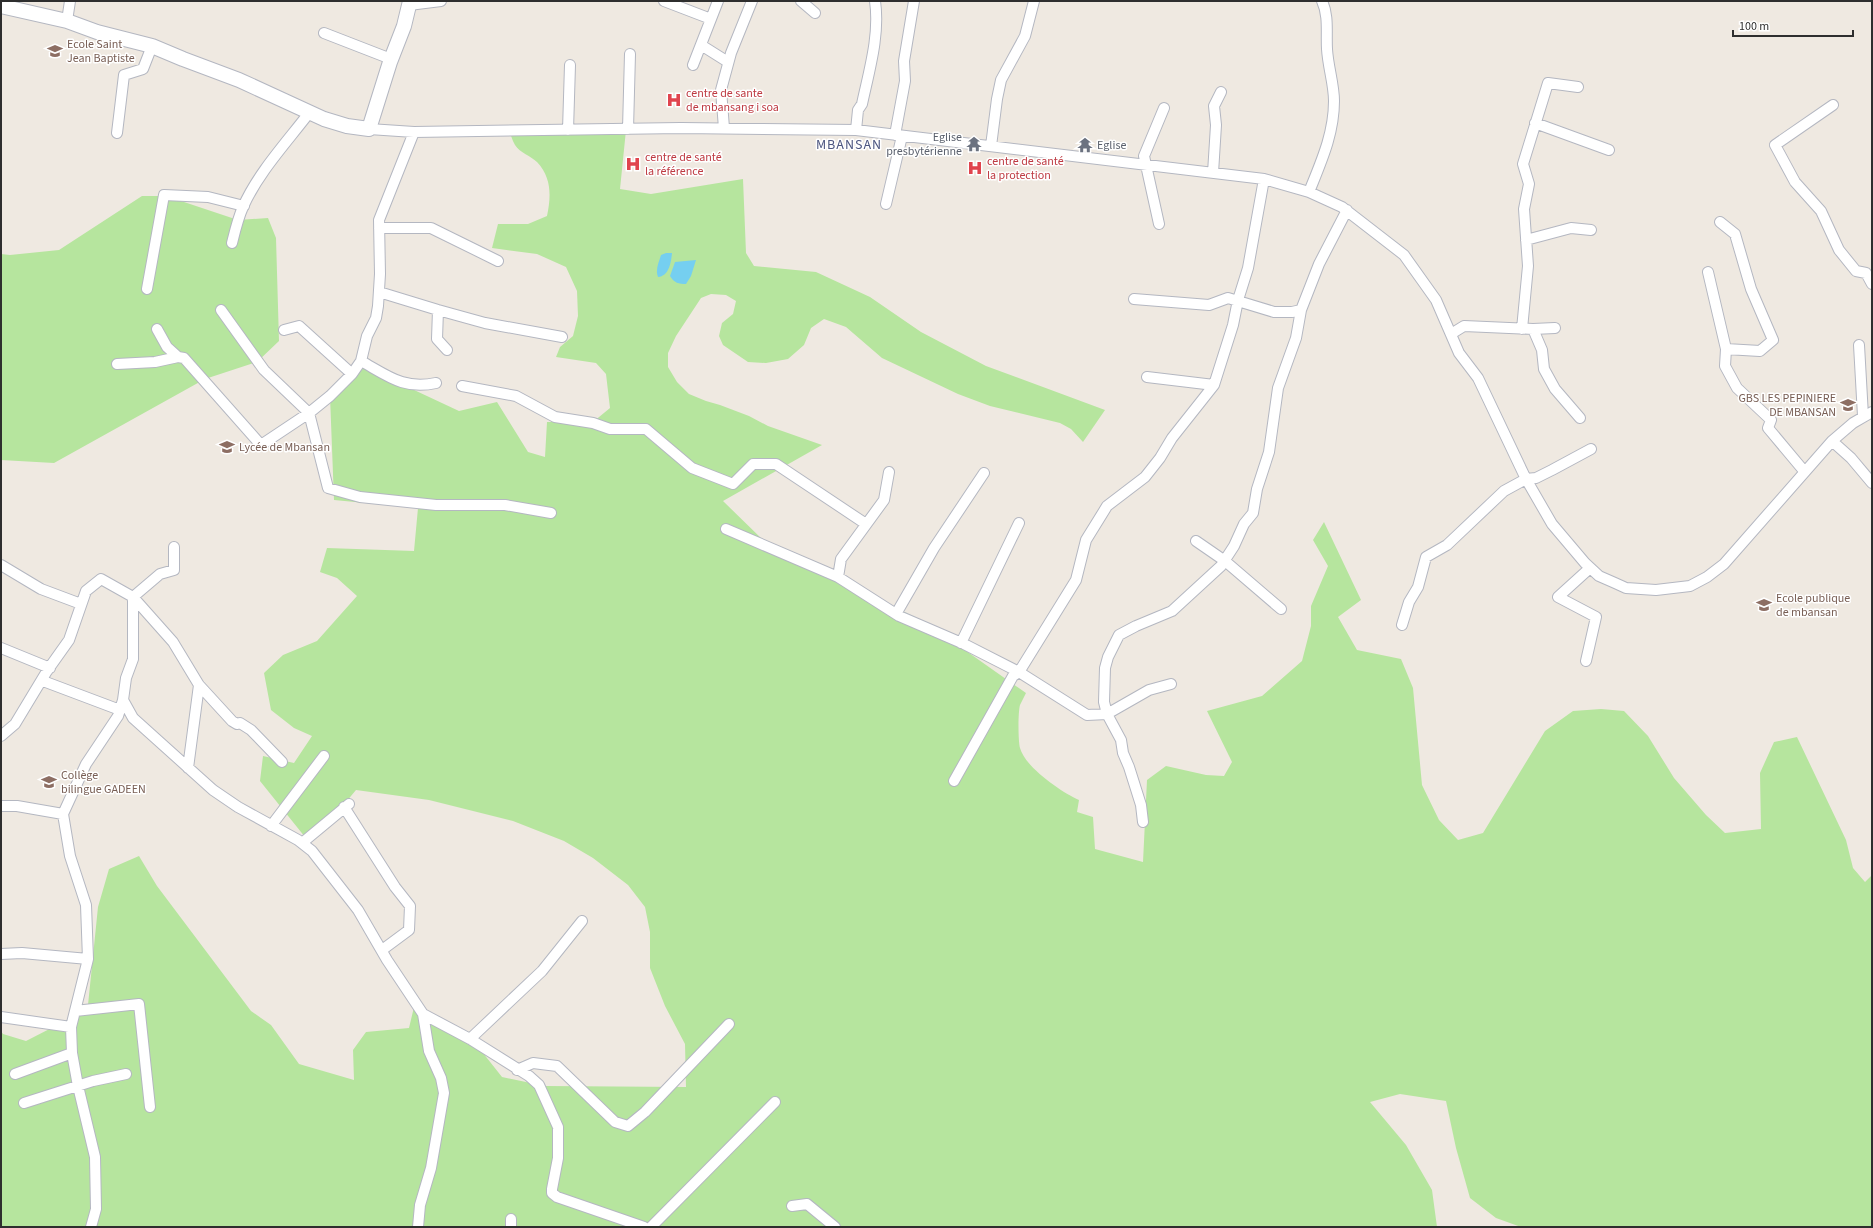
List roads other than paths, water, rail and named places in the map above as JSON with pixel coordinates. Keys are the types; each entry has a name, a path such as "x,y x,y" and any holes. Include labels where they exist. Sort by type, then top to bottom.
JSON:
{"street":[{"path":"67,21 70,1"},
{"path":"369,129 391,59 404,26 409,3 440,1"},
{"path":"664,1 711,18"},
{"path":"693,65 718,1"},
{"path":"724,128 721,90 728,62 752,1"},
{"path":"801,1 815,13"},
{"path":"856,130 858,110 862,104 875,30 875,1"},
{"path":"886,204 899,135 905,81 904,61 914,1"},
{"path":"991,146 1001,80 1025,36 1034,1"},
{"path":"1309,192 1327,146 1333,123 1334,100 1327,50 1327,22 1322,1"},
{"path":"1,6 67,21 97,32 152,46 239,80 309,113 347,126 414,132 724,128 856,130 1264,179 1309,192 1347,210 1404,255 1436,300 1459,353 1478,378 1526,479 1555,529 1599,576 1626,588 1656,590 1690,586 1724,564 1804,472 1842,431 1868,414 1859,346"},
{"path":"324,33 391,59"},
{"path":"701,44 728,62"},
{"path":"117,133 124,75 143,69 152,46"},
{"path":"628,129 630,54"},
{"path":"568,130 570,65"},
{"path":"1522,329 1528,266 1524,209 1529,184 1523,164 1548,83 1578,87"},
{"path":"1213,173 1214,106 1221,92"},
{"path":"1833,105 1775,145 1795,182 1821,211 1839,250 1856,271 1866,273 1872,284"},
{"path":"1159,224 1144,156 1164,108"},
{"path":"232,243 244,206 267,168 309,113"},
{"path":"1535,123 1609,150"},
{"path":"117,364 155,362 178,357 184,358 261,445 309,414 341,386 361,361 367,336 376,318 379,292 379,220 414,132"},
{"path":"954,780 1013,676 1019,672 1076,580 1086,540 1107,506 1145,476 1160,458 1176,432 1214,384 1233,325 1238,300 1248,268 1264,179"},
{"path":"147,290 164,194 208,197 244,206"},
{"path":"1143,822 1141,805 1123,753 1121,740 1107,714 1104,702 1105,668 1114,642 1119,635 1172,611 1221,566 1234,546 1244,524 1253,513 1257,489 1269,452 1278,388 1296,338 1301,310 1319,264 1347,210"},
{"path":"1720,222 1735,234 1751,289 1773,340 1760,351 1726,349"},
{"path":"379,228 431,228 498,260"},
{"path":"1526,240 1571,228 1591,230"},
{"path":"1708,272 1726,349 1725,366 1737,388 1771,420 1768,428 1804,472"},
{"path":"379,292 438,310 485,322 562,337"},
{"path":"1134,299 1209,305 1228,298 1274,312 1292,312 1301,310"},
{"path":"221,310 264,370 309,414 328,488 360,497 436,505 505,506 551,513"},
{"path":"438,310 437,339 447,350"},
{"path":"284,330 299,326 352,374"},
{"path":"1451,334 1464,326 1522,329 1555,328"},
{"path":"157,329 167,347 178,357"},
{"path":"1533,329 1542,350 1544,369 1555,389 1580,418"},
{"path":"361,361 393,379 411,385 419,386 436,383"},
{"path":"1147,377 1214,384"},
{"path":"462,386 516,396 555,417 593,423 610,429 646,429 692,468 733,484 753,464 776,464 866,524"},
{"path":"1832,442 1851,458 1872,483"},
{"path":"1402,625 1409,602 1418,587 1426,557 1447,545 1504,491 1526,479 1541,475 1591,448"},
{"path":"838,577 841,559 884,500 889,472"},
{"path":"896,614 934,548 984,473"},
{"path":"961,643 1019,523"},
{"path":"726,529 838,577 896,614 961,643 1019,672 1087,715 1107,714 1149,690 1171,684"},
{"path":"1196,541 1225,561 1281,609"},
{"path":"92,1227 96,1208 95,1157 78,1086 72,1053 71,1027 88,960 86,905 70,856 63,814 86,764 118,716 124,700 126,678 133,659 133,597 160,574 174,570 174,547"},
{"path":"1,565 41,589 81,604"},
{"path":"1586,661 1596,617 1558,597 1590,568"},
{"path":"1,736 15,724 69,640 86,591 101,579 133,597 173,642 199,685 232,721 237,724 240,723 251,730 282,762"},
{"path":"1,648 50,668"},
{"path":"43,681 120,710"},
{"path":"188,768 199,685"},
{"path":"124,700 133,718 213,790 271,826 302,843 322,863 358,910 423,1014 429,1051 441,1078 444,1093 431,1168 420,1205 418,1227"},
{"path":"271,826 324,756"},
{"path":"1,806 17,806 63,814"},
{"path":"302,843 346,806 395,887 410,906 409,930 382,950"},
{"path":"470,1039 542,971 582,921"},
{"path":"1,954 22,953 88,960"},
{"path":"75,1011 139,1004 150,1107"},
{"path":"423,1014 470,1039 517,1070 529,1076 539,1085 558,1127 558,1158 552,1193 557,1197 644,1227"},
{"path":"1,1017 71,1027"},
{"path":"517,1070 533,1063 557,1066 615,1122 628,1126 645,1112 729,1024"},
{"path":"16,1074 72,1053"},
{"path":"24,1103 78,1086 126,1074"},
{"path":"651,1227 775,1102"},
{"path":"792,1206 807,1204 835,1227"}],"water":[{"path":"672,253 670,265 665,274 658,277 657,269 661,255"},
{"path":"696,260 691,276 686,284 677,283 670,276 675,262"}],"place":[{"name":"Ecole Saint Jean Baptiste","path":"55,51"},
{"name":"centre de sante de mbansang i soa","path":"674,100"},
{"name":"Eglise presbytérienne","path":"974,144"},
{"name":"Eglise","path":"1085,145"},
{"name":"centre de santé la référence","path":"633,164"},
{"name":"centre de santé la protection","path":"975,168"},
{"name":"GBS LES PEPINIERE DE MBANSAN","path":"1848,405"},
{"name":"Lycée de Mbansan","path":"227,447"},
{"name":"Ecole publique de mbansan","path":"1764,605"},
{"name":"Collège bilingue GADEEN","path":"49,782"}],"district":[{"name":"MBANSAN","path":"849,145"}]}
